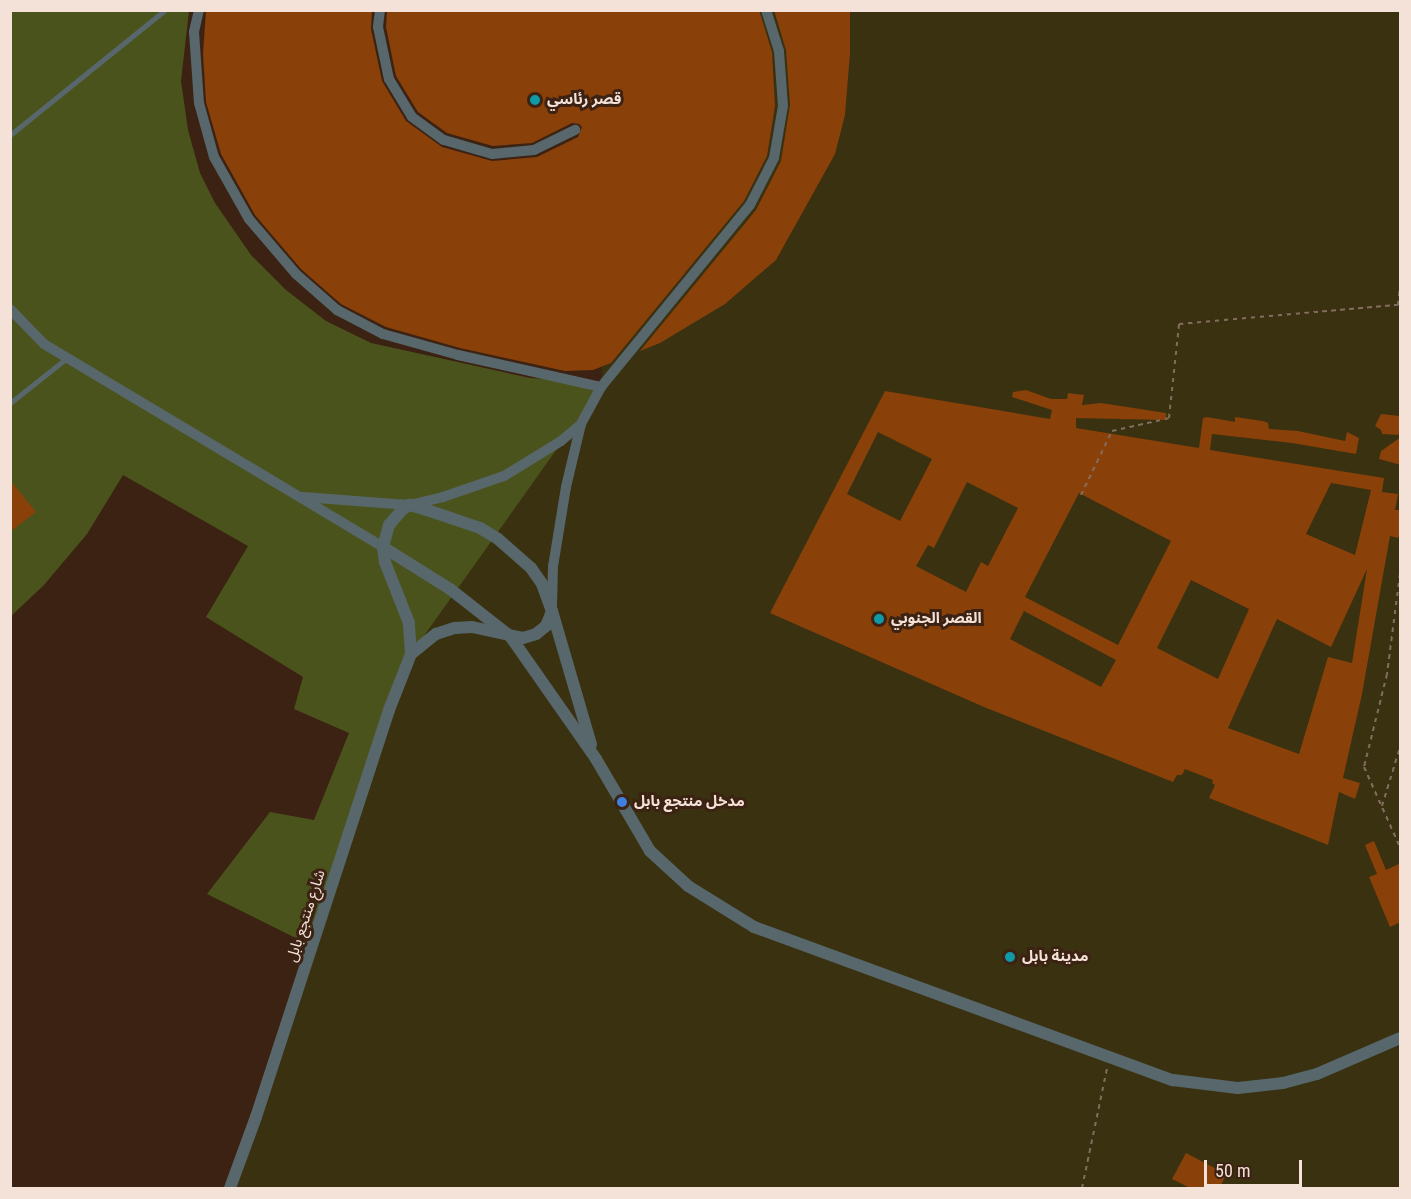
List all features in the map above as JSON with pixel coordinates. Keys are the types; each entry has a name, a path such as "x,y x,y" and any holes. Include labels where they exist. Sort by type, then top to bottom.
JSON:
{"street":[{"path":"199,10 194,32 199,103 214,157 249,219 296,274 337,310 383,334 458,355 601,387"},
{"path":"380,10 378,27 389,79 412,117 444,140 492,154 534,150 575,130"},
{"path":"510,636 523,638 536,634 546,626 552,611 553,566 558,529 581,424 601,387 750,205 774,158 783,106 779,51 766,10"},
{"path":"10,309 44,344 383,547 450,589 510,636 596,759 650,851 688,886 731,914 779,937 1109,1059 1173,1080 1213,1087 1251,1087 1306,1078 1401,1038"},
{"path":"383,547 389,525 409,505 472,489 504,476 561,441 581,424"},
{"path":"297,496 409,505 458,519 498,539 531,568 543,584 596,759"},
{"name":"شارع منتجع بابل","path":"230,1188 256,1117 389,710 411,654 409,623 385,562 383,547"},
{"name":"شارع منتجع بابل","path":"411,654 436,634 455,628 472,627 510,636"}],"lane":[{"path":"10,135 165,10"},
{"path":"10,403 69,357"}],"path":[{"path":"1081,495 1112,431 1169,418 1179,324 1398,305 1401,287"},
{"path":"1401,574 1387,674 1364,767 1401,847"},
{"path":"1382,806 1401,747"},
{"path":"1401,869 1401,874"},
{"path":"1082,1188 1109,1059"}],"green space":[{"path":"11,11 189,11 181,81 188,130 200,173 215,203 251,255 286,290 326,321 371,343 530,378 647,385 334,957 207,894 270,812 314,820 349,733 294,709 303,677 206,617 248,546 123,475 87,534 43,586 11,616"}],"sand":[{"path":"618,11 1400,11 1400,1188 230,1188 411,654 601,387"}],"building":[{"path":"206,10 372,10 371,29 382,81 406,121 442,147 492,161 537,157 578,137 582,127 572,123 532,143 493,146 447,133 418,112 396,76 386,27 387,10 759,10 772,52 775,106 767,156 744,201 611,363 593,370 565,371 460,348 386,327 341,304 301,269 255,215 221,154 206,102 203,54"},
{"path":"774,10 850,10 850,53 845,115 835,154 776,260 725,304 660,343 640,351 756,210 781,161 790,105 786,50"},
{"name":"القصر الجنوبي","path":"1026,390 1051,399 1067,399 1068,393 1084,395 1082,405 1101,403 1166,413 1166,420 1076,418 1076,428 1199,448 1203,418 1207,417 1235,422 1235,417 1263,421 1268,423 1269,429 1298,431 1345,441 1347,432 1359,438 1356,454 1292,443 1212,434 1210,450 1384,478 1382,492 1398,494 1395,510 1401,510 1401,532 1398,538 1390,536 1362,694 1343,778 1360,783 1355,799 1339,792 1328,845 1209,798 1215,785 1212,783 1213,780 1185,769 1182,775 1177,775 1173,782 984,707 770,613 885,391 1050,419 1052,410 1012,397 1013,392","holes":["878,432 932,459 900,521 847,494","967,482 1018,508 988,566 981,562 966,592 916,566 928,545 934,548","1331,483 1371,490 1355,555 1306,534","1079,493 1171,541 1118,645 1025,597","1367,569 1352,663 1328,657 1299,754 1228,728 1277,619 1331,647","1191,580 1249,609 1218,679 1157,648","1024,611 1116,660 1101,687 1010,639"]},
{"path":"1381,414 1400,416 1401,435 1382,434 1381,430 1375,426"},
{"path":"1401,437 1401,465 1379,459 1381,451"},
{"path":"10,480 36,512 10,532"},
{"path":"1374,841 1386,870 1401,863 1401,922 1390,927 1369,877 1377,874 1365,845"},
{"path":"1186,1153 1226,1174 1220,1188 1190,1188 1172,1179"}],"place":[{"name":"قصر رئاسي","path":"535,100"},
{"name":"القصر الجنوبي","path":"879,619"},
{"name":"مدخل منتجع بابل","path":"622,802"},
{"name":"مدينة بابل","path":"1010,957"}]}
